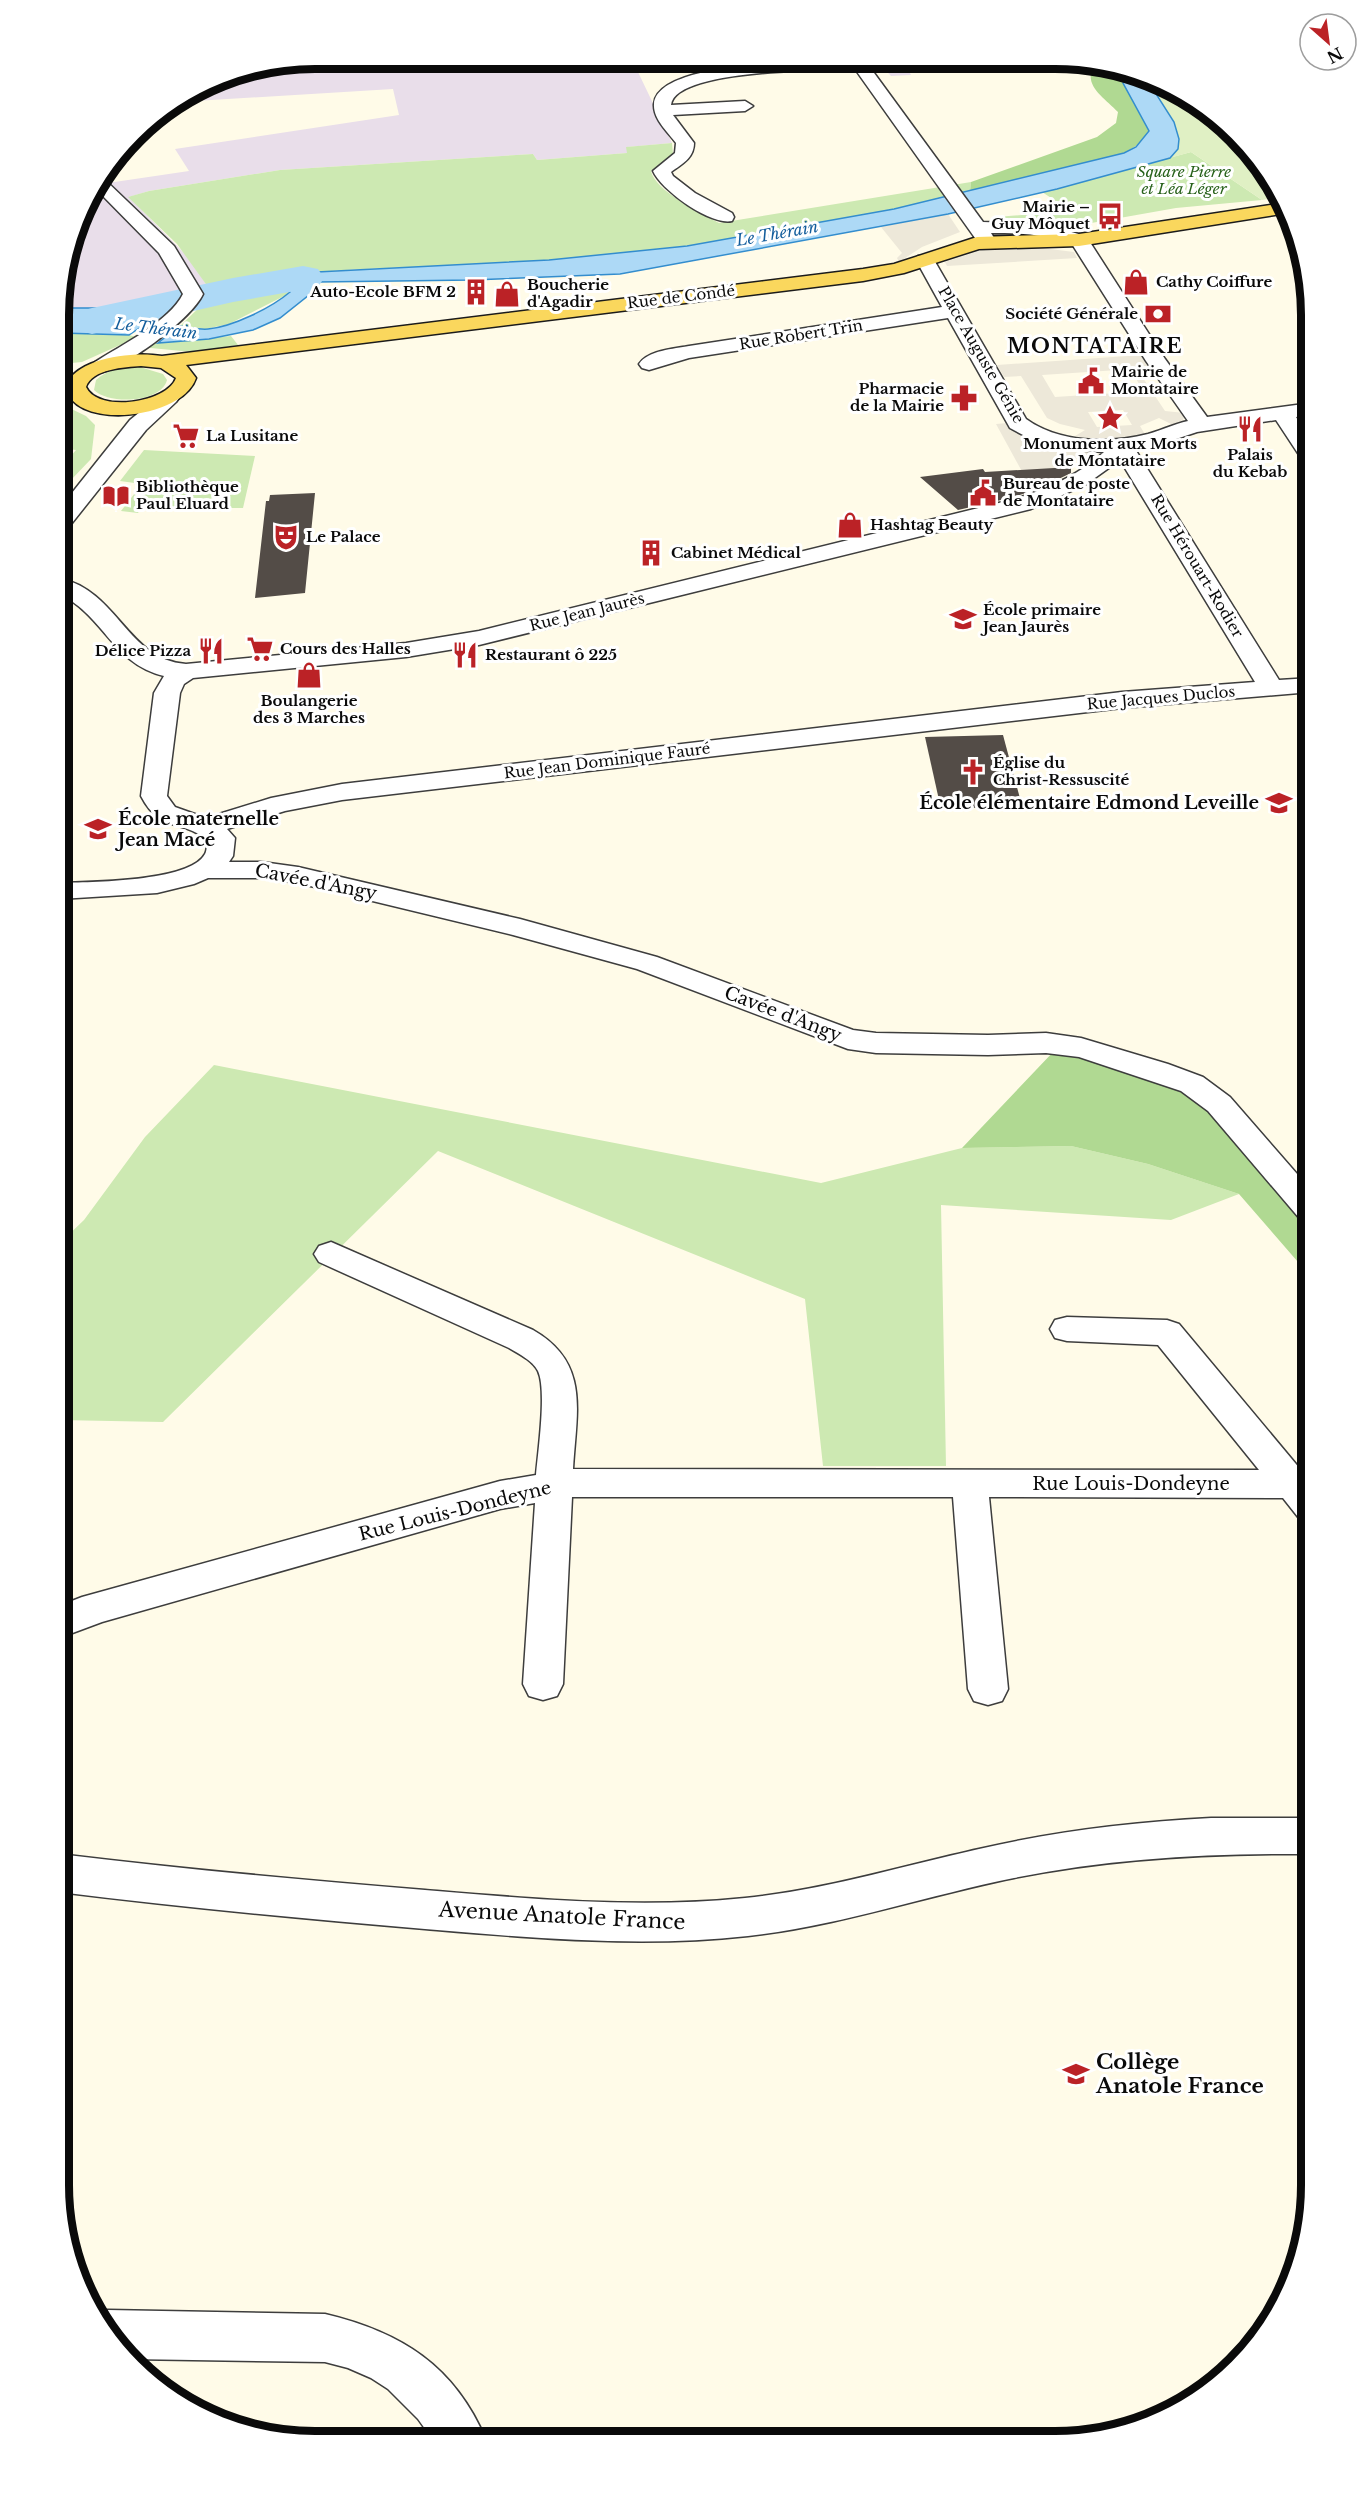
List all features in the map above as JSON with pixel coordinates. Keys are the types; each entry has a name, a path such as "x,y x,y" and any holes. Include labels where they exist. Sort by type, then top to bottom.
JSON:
{"main road":[{"name":"Rue de Condé","path":"69,374 125,361 155,361 280,347 863,276 887,272 925,260 960,247 983,235 1079,240 1277,209"},
{"name":"Rue de Condé","path":"169,398 180,391 186,378 196,370 217,361 280,347"},
{"path":"155,361 180,370 186,378"},
{"path":"95,404 78,392 77,385 81,378 99,367"},
{"path":"69,397 95,404 133,407 169,398"}],"street":[{"path":"725,217 672,186 664,178 662,171 682,156 686,148 663,111 663,98 669,90 696,77 767,69"},
{"path":"863,69 983,235"},
{"path":"663,111 745,106"},
{"path":"99,367 169,321 191,295 167,250 105,188"},
{"path":"1079,240 1151,352 1201,424"},
{"name":"Place Auguste Génie","path":"925,260 1022,428 1045,438 1096,445 1120,444 1152,439 1201,424 1301,410"},
{"name":"Rue Robert Trin","path":"649,364 665,357 690,352 955,311"},
{"path":"143,340 139,352 155,361"},
{"path":"69,512 138,425 169,398"},
{"path":"95,404 117,427 115,454"},
{"path":"1282,413 1301,441"},
{"name":"Rue Jean Jaurès","path":"69,590 90,602 144,662 164,670 186,671 406,650 508,632 1023,504 1042,497 1098,467 1113,456 1120,444"},
{"name":"Rue Hérouart-Rodier","path":"1120,444 1272,689"},
{"path":"186,671 174,680 167,693 154,796 162,811 170,816 215,832 223,844 221,852 208,870"},
{"name":"Rue Jacques Duclos","path":"1011,713 1134,699 1301,686"},
{"name":"Rue Jean Dominique Fauré","path":"206,827 270,807 321,795 1011,713"},
{"name":"Cavée d'Angy","path":"69,890 149,885 187,878 208,870 262,870 298,875 520,928 656,966 848,1039 876,1043 1046,1043 1081,1048 1192,1084 1219,1104 1301,1199"},
{"path":"331,1254 521,1339 547,1358 555,1369 559,1380 543,1684"},
{"name":"Rue Louis-Dondeyne","path":"1067,1329 1167,1333 1301,1495"},
{"name":"Rue Louis-Dondeyne","path":"69,1618 95,1608 488,1499 554,1485 621,1480 970,1483 1301,1496"},
{"path":"970,1483 988,1689"},
{"name":"Avenue Anatole France","path":"69,1874 254,1895 536,1918 673,1922 726,1920 792,1911 1045,1854 1149,1840 1206,1836 1301,1836"},
{"path":"119,2334 325,2338 350,2343 375,2352 403,2369 425,2387 456,2431"}],"shaded area":[{"path":"315,69 687,69 638,72 672,143 627,147 627,153 537,160 533,154 280,170 149,191 129,197 188,257 208,287 128,308 69,308 77,252 99,198 111,195 105,188 108,183 189,171 175,149 399,115 393,89 194,101 236,82 283,71"},
{"path":"884,69 908,69 911,75 891,76"},
{"path":"948,214 960,232 922,247 899,262 897,258 902,253 881,227"},
{"path":"1026,246 1074,252 1077,258 947,266 945,262 991,247"},
{"path":"1142,355 1155,370 1137,369 1165,411 1185,413 1183,420 1173,425 1159,418 1140,426 1146,436 1097,440 1075,436 1085,430 1060,424 1047,418 1021,376 1004,377 997,365","holes":["1118,370 1124,377 1135,377 1139,384 1129,386 1132,392 1055,397 1042,375","1123,410 1132,425 1097,427 1088,412"]},
{"path":"1008,423 1015,431 1036,440 1033,445 1073,451 1076,448 1091,450 1101,457 1094,463 1085,454 1043,476 1050,487 1029,497 1025,495 1031,488 996,424"}],"green space":[{"path":"1091,72 1124,79 1123,83 1149,131 1141,141 1124,153 970,192 971,182 1097,137 1116,123 1118,112 1096,90"},
{"path":"1154,90 1178,102 1205,120 1229,141 1250,165 1272,198 1262,200 1191,152 1170,158 1178,149 1174,122"},
{"path":"672,143 673,154 651,171 654,179 680,201 719,223 971,182 970,192 813,225 654,250 548,261 292,274 208,287 177,244 128,197 149,191 280,170 533,154 537,160 627,153 626,147"},
{"name":"Square Pierre et Léa Léger","path":"1191,152 1262,200 1176,208 1080,225 1044,225 996,217 1071,211 1042,192"},
{"path":"276,287 285,288 290,293 229,324 205,329 180,326 208,299"},
{"path":"69,333 129,335 158,343 231,336 238,345 192,352 120,345 82,362 69,363"},
{"path":"140,367 163,374 167,380 163,388 145,397 134,399 111,398 94,390 96,380 106,373 122,368"},
{"path":"69,408 86,416 95,425 91,459 69,480 69,458 76,450 69,449"},
{"path":"144,450 255,456 243,508 141,508 138,513 121,511 142,484 120,481"},
{"path":"1055,1050 1183,1089 1207,1104 1301,1218 1301,1265 1239,1194 1148,1164 1071,1146 962,1148"},
{"path":"214,1065 821,1183 962,1148 1071,1146 1148,1164 1239,1194 1171,1220 941,1205 946,1466 823,1466 805,1299 438,1151 163,1422 69,1420 69,1234 84,1220 145,1137"}],"water":[{"path":"1124,79 1154,90 1174,122 1179,139 1178,149 1170,158 1057,189 948,214 620,274 472,280 318,282 314,291 280,318 253,330 209,339 158,343 179,326 208,329 239,321 262,310 290,292 285,288 276,287 208,299 208,287 317,272 549,260 687,246 894,209 1124,153 1136,147 1149,131 1123,83"},
{"path":"176,295 157,316 129,335 69,333 69,308 128,308"}],"building":[{"name":"Bureau de poste de Montataire","path":"1071,467 1071,473 1038,489 958,510 920,477 983,469 985,472"},
{"name":"Le Palace","path":"315,493 305,593 255,598 266,501 269,501 270,495"},
{"name":"Église du Christ-Ressuscité","path":"1003,735 1022,806 941,809 925,737"}],"waterway":[{"name":"Le Thérain","path":"92,321 233,290 303,278"}],"place":[{"name":"Mairie – Guy Môquet","path":"1110,216"},
{"name":"Cathy Coiffure","path":"1136,282"},
{"name":"Auto-Ecole BFM 2","path":"476,292"},
{"name":"Boucherie d'Agadir","path":"507,294"},
{"name":"Société Générale","path":"1158,314"},
{"name":"Mairie de Montataire","path":"1091,381"},
{"name":"Pharmacie de la Mairie","path":"964,398"},
{"name":"Monument aux Morts de Montataire","path":"1110,418"},
{"name":"Palais du Kebab","path":"1250,429"},
{"name":"La Lusitane","path":"186,436"},
{"name":"Bureau de poste de Montataire","path":"983,493"},
{"name":"Bibliothèque Paul Eluard","path":"116,496"},
{"name":"Hashtag Beauty","path":"850,525"},
{"name":"Le Palace","path":"286,537"},
{"name":"Cabinet Médical","path":"651,553"},
{"name":"École primaire Jean Jaurès","path":"963,619"},
{"name":"Cours des Halles","path":"260,649"},
{"name":"Délice Pizza","path":"211,651"},
{"name":"Restaurant ô 225","path":"465,655"},
{"name":"Boulangerie des 3 Marches","path":"309,675"},
{"name":"Église du Christ-Ressuscité","path":"973,772"},
{"name":"École élémentaire Edmond Leveille","path":"1279,803"},
{"name":"École maternelle Jean Macé","path":"98,829"},
{"name":"Collège Anatole France","path":"1076,2074"}],"district":[{"name":"MONTATAIRE","path":"1095,346"}]}
